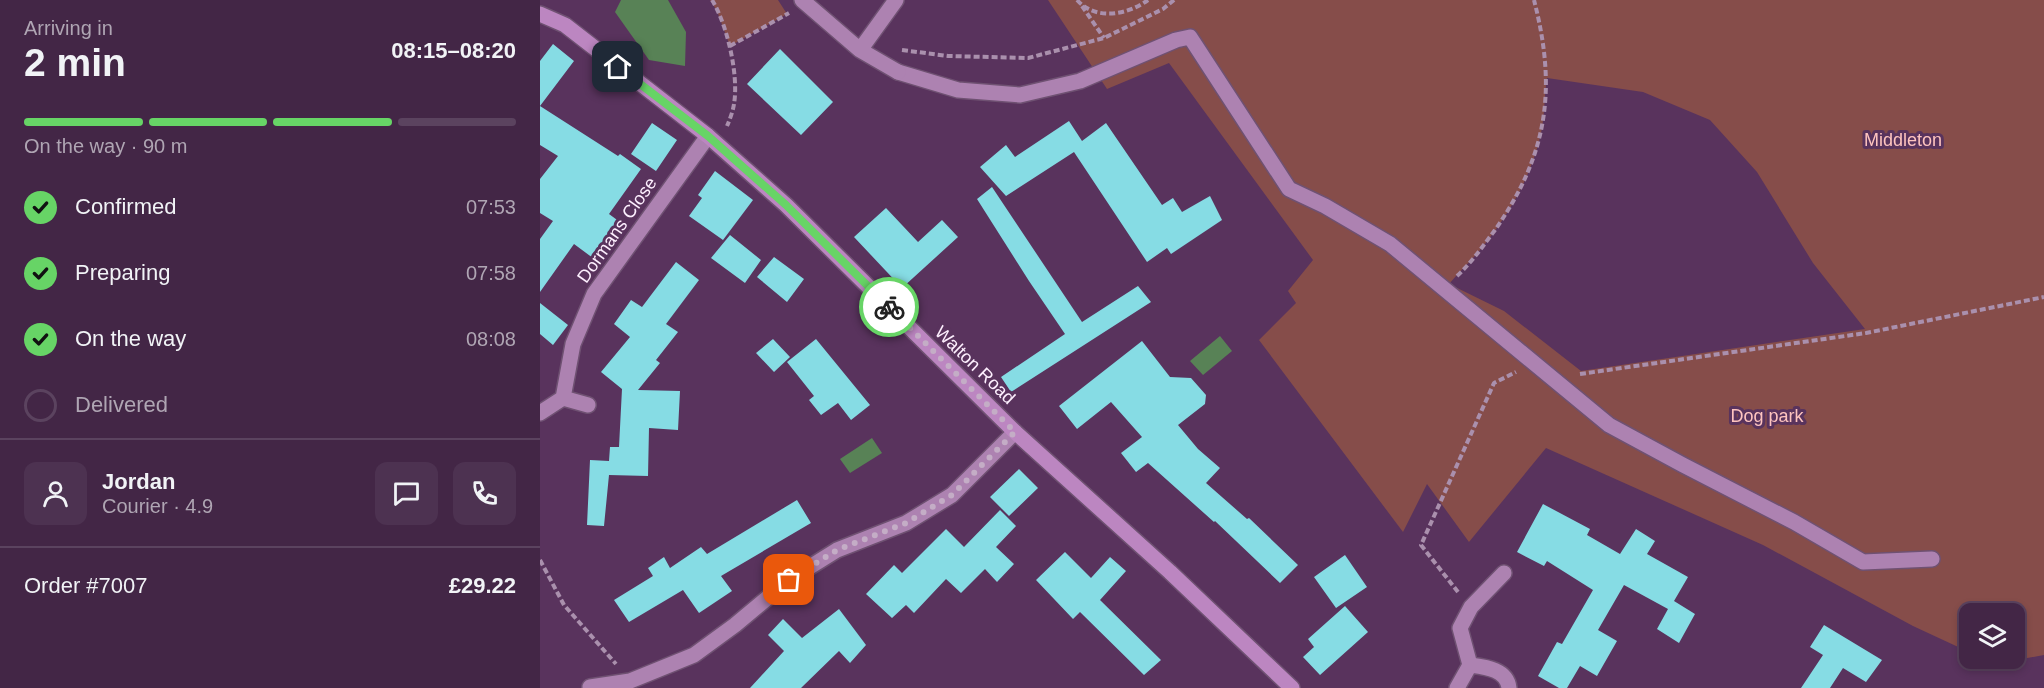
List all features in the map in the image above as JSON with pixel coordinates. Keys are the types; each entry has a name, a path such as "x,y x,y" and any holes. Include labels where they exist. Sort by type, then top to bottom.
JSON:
{"street":[{"path":"860,50 896,0"},
{"path":"804,2 860,50 898,72 958,90 1020,95 1080,81 1176,40 1190,38 1289,189 1325,206 1390,244 1609,424 1794,522 1863,562 1932,559"},
{"name":"Walton Road","path":"540,14 565,25 713,141 786,205 1015,432 1170,572 1292,688"},
{"name":"Dormans Close","path":"563,398 573,344 594,294 713,141"},
{"path":"540,413 563,398 588,405"},
{"path":"590,687 630,681 694,655 735,625 789,580 837,550 906,523 952,495 1015,432"},
{"path":"1457,688 1470,665 1460,628 1471,607 1504,573"},
{"path":"1470,665 1495,669 1509,683 1509,688"}],"path":[{"path":"712,0 730,46 735,102 713,141"},
{"path":"1078,0 1104,38"},
{"path":"1082,6 1097,12 1118,14 1148,0"},
{"path":"860,50 892,49 948,57 1028,58 1104,38 1163,9 1174,0"},
{"path":"1444,288 1481,249 1519,193 1532,164 1541,132 1547,71 1541,27 1534,0"},
{"path":"730,46 804,2"},
{"path":"1471,607 1421,545 1494,383 1537,363 1580,374 1866,333 2044,297"},
{"path":"540,560 564,605 630,681"}],"green space":[{"path":"710,0 778,0 787,14 730,46 717,11"},
{"name":"Middleton","path":"1048,0 2044,0 2044,655 2025,658 2025,603 1959,603 1959,647 1913,626 1763,545 1546,448 1469,542 1427,484 1403,532 1259,340 1296,303 1288,291 1313,260 1169,63 1107,89","holes":["1547,78 1643,92 1710,120 1757,172 1813,263 1865,329 1581,371 1504,311 1449,284 1490,237 1518,195 1532,165 1541,133"]}],"shaded area":[{"path":"621,0 668,0 686,32 685,66 649,60 615,12"},
{"path":"1220,336 1232,351 1203,375 1190,361"},
{"path":"872,438 882,453 850,473 840,459"}],"building":[{"path":"553,44 574,61 540,106 540,61"},
{"path":"780,49 833,102 801,135 747,84"},
{"path":"540,106 641,169 609,214 628,228 601,264 574,244 540,292 540,239 553,221 540,213 540,179 558,156 540,145"},
{"path":"1069,121 1082,141 1106,123 1162,205 1173,198 1182,212 1210,196 1222,220 1171,254 1167,248 1147,262 1074,152 1006,196 980,167 1006,145 1015,157"},
{"path":"652,123 677,140 656,171 631,154"},
{"path":"715,171 753,200 723,240 689,216 702,198 698,195"},
{"path":"992,187 1082,322 1138,286 1151,302 1011,392 1001,377 1065,334 977,199"},
{"path":"886,208 918,242 942,220 958,237 902,288 854,237"},
{"path":"730,235 761,260 745,283 711,258"},
{"path":"774,257 804,279 787,302 757,277"},
{"path":"676,262 699,280 666,324 678,332 656,360 660,363 638,390 680,391 678,430 649,428 648,476 609,475 604,526 587,525 590,460 609,461 610,447 619,447 622,389 601,372 630,337 614,324 631,300 642,307"},
{"path":"540,303 568,325 553,345 540,334"},
{"path":"773,339 790,357 774,372 756,353"},
{"path":"816,339 870,405 851,420 838,403 821,415 809,400 814,396 787,362"},
{"path":"1142,341 1170,377 1191,378 1206,395 1205,404 1178,425 1198,449 1220,468 1206,483 1247,519 1249,518 1298,565 1280,583 1215,521 1148,463 1136,472 1121,453 1142,437 1111,402 1077,429 1059,406"},
{"path":"1019,469 1038,488 1009,516 990,497"},
{"path":"797,500 811,523 721,576 732,591 699,613 683,590 629,622 614,600 653,576 648,568 664,557 670,568 701,547 707,554"},
{"path":"1543,504 1590,529 1587,535 1620,554 1636,529 1655,541 1647,554 1688,577 1674,601 1695,614 1679,643 1657,629 1668,609 1624,585 1598,630 1617,641 1597,676 1580,666 1567,688 1559,688 1538,676 1557,642 1562,644 1593,590 1547,561 1544,566 1517,552"},
{"path":"1000,510 1016,526 996,547 1014,564 997,582 985,569 961,593 946,579 914,613 906,605 892,618 866,594 894,565 902,573 946,529 964,547"},
{"path":"1065,552 1091,578 1110,557 1126,571 1100,600 1161,660 1144,675 1080,612 1073,619 1036,580"},
{"path":"1345,555 1367,587 1336,608 1314,577"},
{"path":"1345,606 1368,632 1320,675 1303,657 1314,647 1308,639"},
{"path":"839,609 866,645 850,663 839,651 801,688 750,688 784,651 768,635 783,619 802,638"},
{"path":"1824,625 1882,660 1866,682 1843,668 1830,688 1801,688 1823,655 1810,647"}],"way so far":[{"path":"789,580 837,550 906,523 952,495 1015,432 889,307"}],"route":[{"path":"618,67 708,136 786,205 889,307"}],"park label":[{"name":"Dog park","path":"1767,416"}]}
